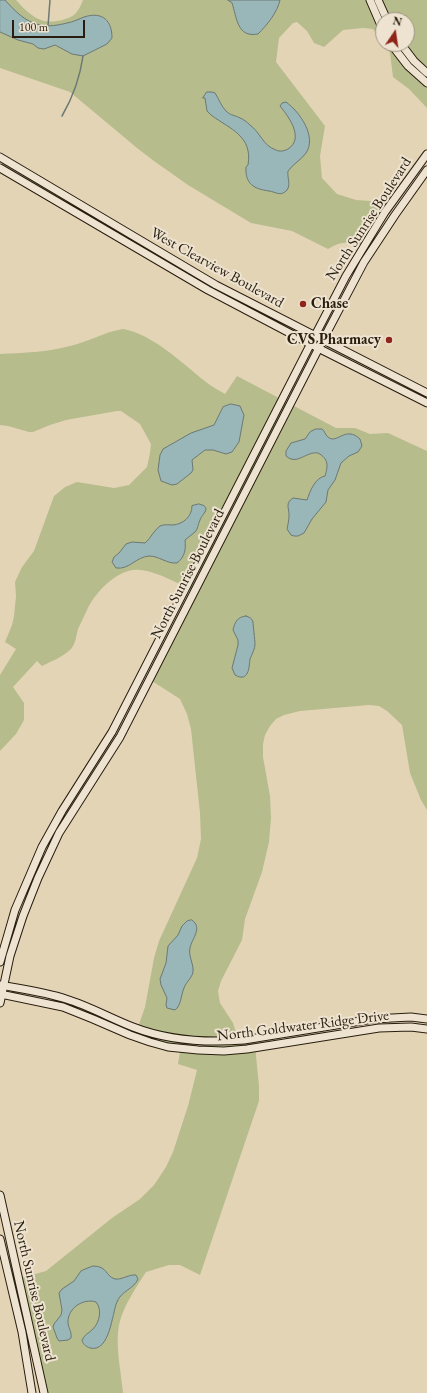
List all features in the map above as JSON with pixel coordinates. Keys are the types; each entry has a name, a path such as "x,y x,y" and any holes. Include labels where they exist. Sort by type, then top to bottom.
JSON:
{"street":[{"path":"371,0 376,12"},
{"path":"378,0 383,12"},
{"path":"397,52 408,66 427,83"},
{"path":"407,52 427,73"},
{"name":"North Sunrise Boulevard","path":"286,402 286,391 358,256 385,212 427,154"},
{"name":"West Clearview Boulevard","path":"0,158 216,285 427,393"},
{"name":"West Clearview Boulevard","path":"0,168 180,275 310,344 427,403"},
{"name":"North Sunrise Boulevard","path":"0,1003 2,985 10,956 23,916 46,859 69,816 120,737 278,421 286,402 323,340 364,262 427,170"},
{"path":"358,256 364,262"},
{"name":"North Sunrise Boulevard","path":"0,962 15,910 42,847 62,811 112,732 278,421"},
{"name":"North Goldwater Ridge Drive","path":"2,985 64,998 144,1030 171,1038 195,1041 223,1042 244,1040 380,1019 411,1017 427,1019"},
{"name":"North Goldwater Ridge Drive","path":"1,994 63,1007 150,1042 168,1047 198,1050 224,1051 247,1049 379,1028 411,1027 427,1029"},
{"name":"North Sunrise Boulevard","path":"0,1195 44,1393"},
{"name":"North Sunrise Boulevard","path":"0,1239 22,1332 32,1393"}],"green space":[{"path":"0,0 16,0 25,10 36,18 52,22 75,14 81,6 83,0 427,0 427,108 409,89 393,77 389,52 415,52 415,12 375,12 375,32 373,29 363,28 343,30 324,47 314,43 307,31 297,22 293,23 279,38 276,62 325,126 320,156 322,178 337,194 356,200 371,201 384,209 359,247 351,243 343,243 328,249 292,231 251,223 188,185 154,161 70,92 0,68"},
{"path":"123,329 134,332 156,343 208,384 225,394 237,376 336,428 355,428 370,434 388,433 427,451 427,810 421,800 410,773 402,725 387,711 379,706 369,705 300,711 284,715 276,719 270,726 265,735 263,744 263,757 270,796 271,818 269,842 262,872 245,919 242,940 221,981 218,991 220,1003 233,1023 238,1039 254,1035 259,1101 200,1275 180,1265 169,1265 146,1272 127,1304 121,1318 118,1333 118,1350 123,1393 47,1393 21,1278 46,1271 112,1218 140,1199 154,1185 166,1167 173,1152 188,1106 197,1070 178,1064 180,1052 134,1039 145,1007 154,958 159,941 197,858 201,839 200,813 191,729 187,714 180,699 152,681 197,593 177,582 154,573 140,570 124,572 109,582 91,603 78,629 73,647 61,657 42,666 37,661 13,687 24,703 24,720 16,734 0,751 0,675 16,649 5,642 14,616 16,596 15,582 22,567 34,551 54,496 65,487 77,482 114,488 129,485 147,467 151,444 140,424 121,411 66,420 33,432 0,425 0,354 53,350"}],"water":[{"path":"0,0 5,0 16,12 29,21 43,26 64,24 91,15 96,15 108,22 112,32 112,38 107,44 83,56 72,54 55,45 44,49 38,48 33,44 18,40 0,32"},
{"path":"228,0 280,0 274,14 265,27 258,34 251,34 246,33 239,26 232,3"},
{"path":"207,92 215,93 226,111 241,118 253,128 268,145 279,151 288,149 293,144 295,139 295,133 291,121 280,106 282,103 286,102 297,112 308,132 309,147 306,153 288,171 289,186 285,192 278,194 259,189 249,182 246,167 248,165 249,155 244,140 232,129 207,111 205,98 203,98"},
{"path":"231,404 240,406 244,415 239,442 232,452 226,454 213,450 205,450 192,460 193,470 191,473 177,484 172,485 161,481 158,470 160,455 163,449 191,433 214,425 223,407"},
{"path":"316,429 322,429 331,439 335,439 346,434 355,435 360,439 362,446 358,452 349,456 341,463 335,480 328,490 326,502 312,519 304,533 294,536 291,535 287,529 289,519 289,502 293,498 307,500 311,489 318,479 325,476 327,463 322,455 318,453 309,454 298,459 290,459 286,456 286,451 291,443 305,439 310,432"},
{"path":"199,504 205,507 206,511 200,520 196,531 185,540 184,553 182,558 177,563 149,556 125,567 116,568 112,562 114,557 126,544 132,542 145,543 160,526 173,525 183,521 189,517 192,506"},
{"path":"246,616 253,622 255,646 246,676 240,677 235,675 232,668 238,645 238,640 233,630 237,620 240,617"},
{"path":"192,920 197,926 190,951 193,972 185,986 179,1006 175,1010 167,1008 167,998 160,979 166,963 168,946 178,935 182,926 187,921"},
{"path":"93,1266 98,1266 104,1269 109,1276 115,1279 136,1275 138,1279 134,1285 119,1298 106,1339 97,1348 90,1348 84,1345 82,1340 85,1335 95,1326 99,1319 100,1312 98,1305 96,1302 91,1301 86,1301 73,1308 68,1322 71,1338 68,1340 59,1341 53,1327 61,1315 62,1310 59,1293 62,1289 74,1281 81,1271"}],"waterway":[{"path":"48,26 50,0"},
{"path":"62,116 76,87 83,56"}],"place":[{"name":"Chase","path":"303,304"},
{"name":"CVS Pharmacy","path":"389,340"}]}
